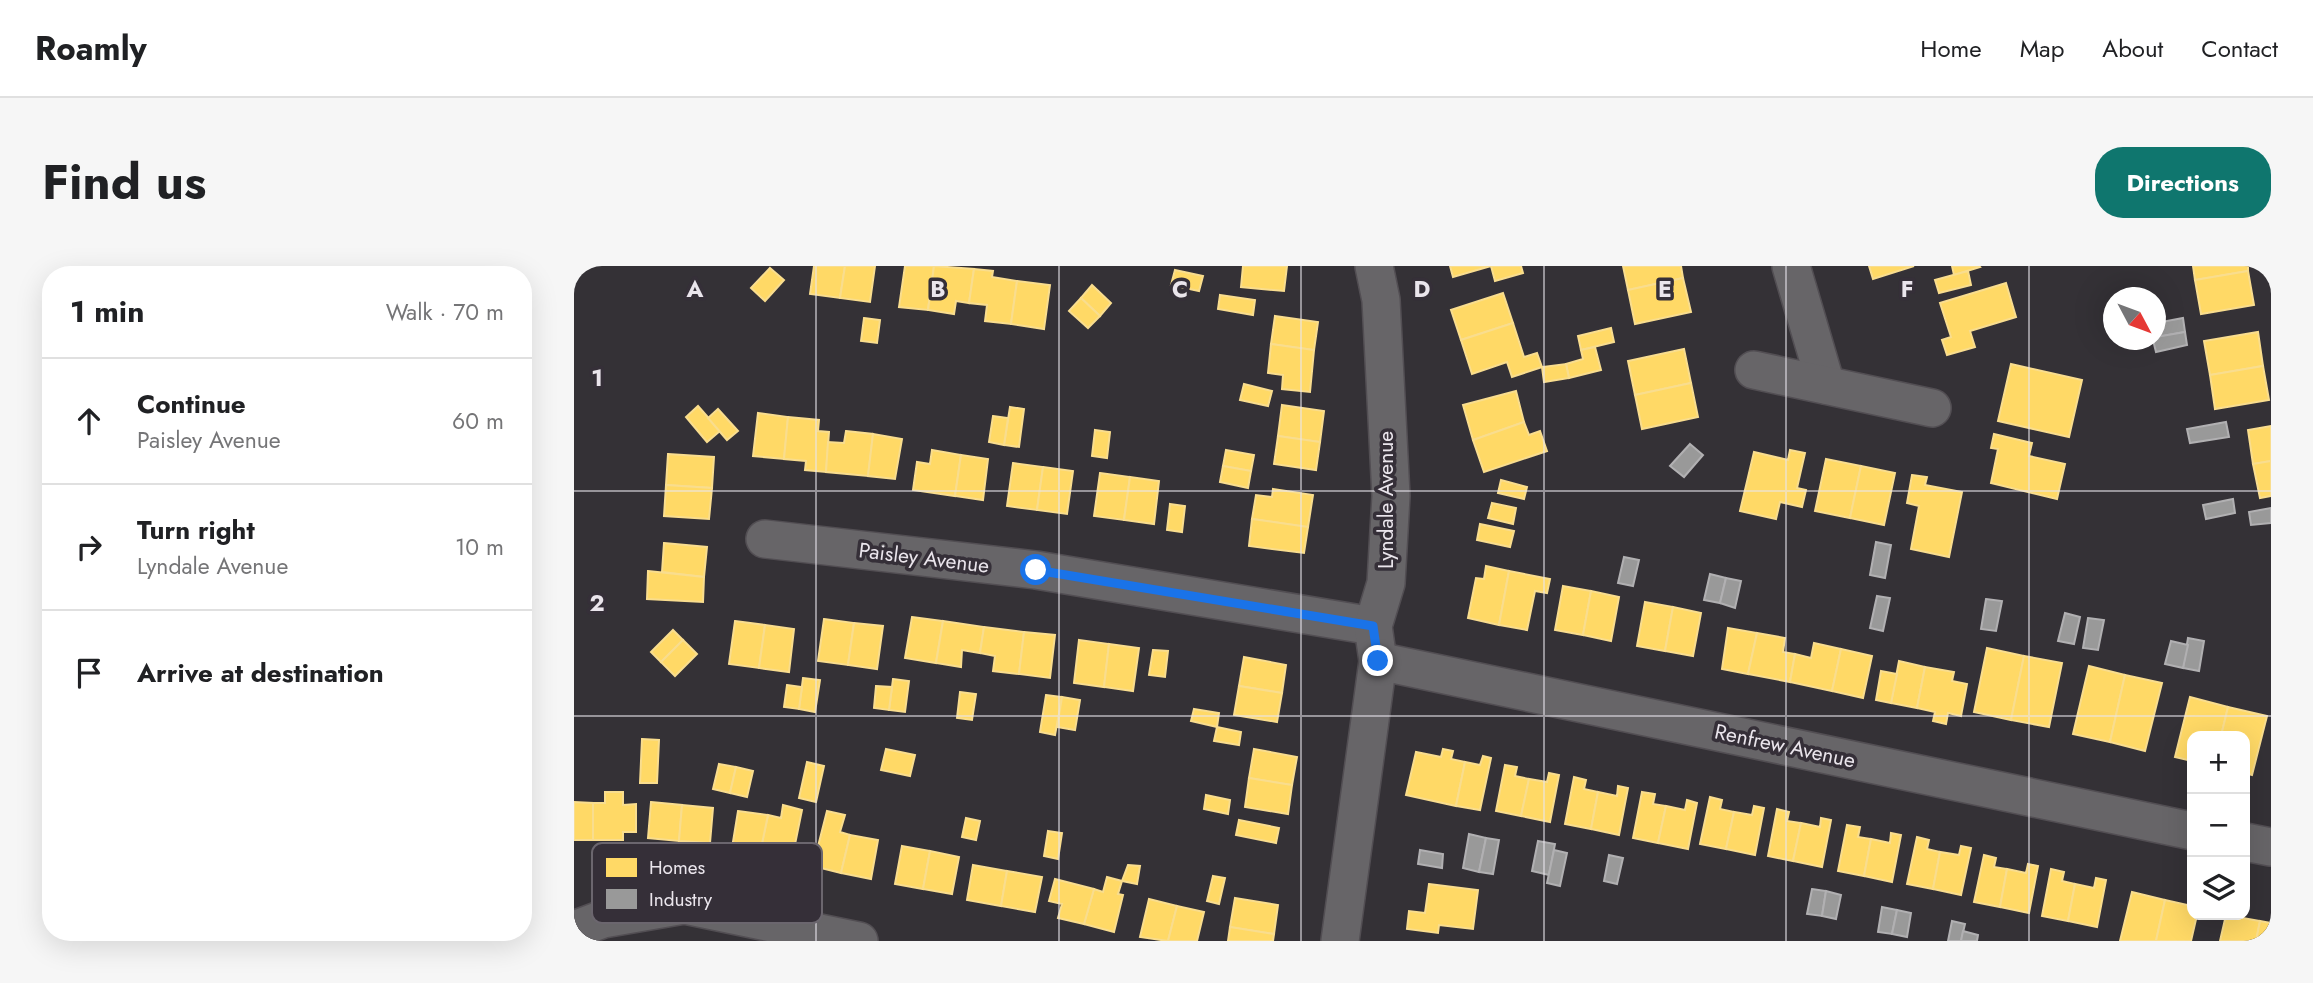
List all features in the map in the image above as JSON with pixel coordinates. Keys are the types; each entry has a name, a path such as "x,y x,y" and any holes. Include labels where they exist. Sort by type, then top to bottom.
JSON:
{"street":[{"name":"Lyndale Avenue","path":"1340,941 1376,644 1386,583 1391,496 1381,300 1374,266"},
{"path":"1791,266 1826,385"},
{"path":"1754,370 1932,408"},
{"name":"Paisley Avenue","path":"765,539 1036,570 1376,644"},
{"name":"Renfrew Avenue","path":"1376,644 2187,830"},
{"path":"2250,843 2271,847"},
{"path":"574,930 592,923"},
{"path":"772,923 859,941"}],"building: Homes":[{"path":"814,266 845,266 840,298 810,294"},
{"path":"845,266 875,266 870,302 840,298"},
{"path":"905,266 934,266 928,310 899,307"},
{"path":"934,266 974,269 969,303 956,301 954,314 928,310"},
{"path":"1243,266 1287,266 1284,291 1241,287"},
{"path":"1450,266 1491,266 1453,277"},
{"path":"1491,266 1521,266 1523,273 1495,281"},
{"path":"1623,266 1681,266 1683,278 1628,290"},
{"path":"1869,266 1914,266 1873,279"},
{"path":"1952,266 1979,266 1980,267 1954,275"},
{"path":"2193,266 2248,266 2248,271 2195,280"},
{"path":"770,268 784,280 765,301 751,288"},
{"path":"974,269 993,271 992,277 1017,281 1011,324 985,321 987,305 969,303"},
{"path":"1175,270 1203,276 1199,291 1171,285"},
{"path":"1968,271 1971,285 1939,293 1935,280"},
{"path":"2248,271 2254,305 2201,314 2195,280"},
{"path":"1683,278 1691,312 1635,324 1628,290"},
{"path":"1017,281 1050,285 1044,329 1011,324"},
{"path":"2006,283 2016,317 1970,331 1975,347 1947,355 1942,340 1951,337 1940,303"},
{"path":"1092,285 1111,303 1100,316 1081,298"},
{"path":"1503,293 1513,323 1461,340 1451,310"},
{"path":"1220,295 1255,300 1253,315 1218,309"},
{"path":"1081,298 1100,316 1088,328 1069,311"},
{"path":"1275,316 1318,322 1314,350 1271,344"},
{"path":"864,318 880,320 877,343 861,341"},
{"path":"1513,323 1524,357 1537,353 1542,367 1512,377 1507,362 1472,374 1461,340"},
{"path":"1611,328 1614,342 1581,350 1578,336"},
{"path":"2258,332 2263,366 2210,375 2204,341"},
{"path":"1271,344 1314,350 1310,392 1282,389 1283,375 1268,373"},
{"path":"1595,347 1601,370 1569,378 1566,364 1583,359 1581,350"},
{"path":"1684,349 1691,383 1635,395 1628,361"},
{"path":"1566,364 1569,378 1544,382 1542,367"},
{"path":"2011,364 2082,380 2069,437 1998,421"},
{"path":"2263,366 2269,400 2215,409 2210,375"},
{"path":"1691,383 1698,417 1642,429 1635,395"},
{"path":"1244,384 1272,391 1268,406 1240,400"},
{"path":"1516,391 1524,422 1473,440 1463,405"},
{"path":"1282,405 1324,411 1320,442 1278,436"},
{"path":"698,406 720,431 707,442 686,417"},
{"path":"1010,407 1024,409 1019,447 1004,445"},
{"path":"718,409 738,431 727,440 708,418"},
{"path":"758,413 788,417 784,459 753,456"},
{"path":"993,416 1008,418 1004,445 989,442"},
{"path":"788,417 819,420 818,431 829,432 826,472 805,470 806,461 784,459"},
{"path":"1524,422 1529,435 1540,431 1547,451 1484,472 1473,440"},
{"path":"2271,426 2271,461 2253,464 2248,430"},
{"path":"1095,430 1110,432 1107,458 1092,456"},
{"path":"846,431 873,434 868,476 826,472 828,442 844,443"},
{"path":"873,434 902,439 895,479 868,476"},
{"path":"1994,434 2032,443 2029,456 2065,464 2057,499 1991,483 1998,449 1991,448"},
{"path":"1278,436 1320,442 1316,470 1274,464"},
{"path":"932,450 961,455 955,496 913,490 917,462 930,464"},
{"path":"1226,450 1254,455 1251,471 1223,466"},
{"path":"1790,450 1805,453 1797,488 1806,490 1802,507 1780,502 1776,519 1740,511 1754,452 1788,460"},
{"path":"668,454 714,457 712,488 666,485"},
{"path":"961,455 988,459 983,500 955,496"},
{"path":"1826,459 1861,466 1850,518 1815,511"},
{"path":"2271,461 2271,496 2260,498 2253,464"},
{"path":"1013,463 1043,467 1037,510 1007,506"},
{"path":"1223,466 1251,471 1248,488 1220,482"},
{"path":"1861,466 1895,473 1884,525 1850,518"},
{"path":"1043,467 1073,471 1067,514 1037,510"},
{"path":"1100,473 1130,477 1124,520 1094,516"},
{"path":"1912,475 1927,477 1925,485 1962,492 1949,557 1911,549 1919,506 1907,503"},
{"path":"1130,477 1159,481 1154,524 1124,520"},
{"path":"1501,480 1527,487 1524,499 1498,493"},
{"path":"666,485 712,488 709,519 664,516"},
{"path":"1273,489 1313,495 1308,527 1252,519 1256,495 1272,497"},
{"path":"1492,503 1516,508 1513,524 1488,518"},
{"path":"1170,504 1185,506 1182,532 1167,530"},
{"path":"1252,519 1308,527 1304,553 1249,546"},
{"path":"1480,524 1514,531 1510,547 1477,540"},
{"path":"664,543 707,547 704,577 662,572"},
{"path":"1486,566 1509,571 1499,625 1468,618 1476,578 1484,579"},
{"path":"648,571 704,577 703,602 647,599"},
{"path":"1509,571 1550,579 1547,593 1535,591 1527,630 1499,625"},
{"path":"1563,586 1591,591 1583,635 1555,630"},
{"path":"1591,591 1619,597 1611,641 1583,635"},
{"path":"1645,602 1673,607 1665,651 1637,646"},
{"path":"1673,607 1701,613 1693,656 1665,651"},
{"path":"912,617 943,621 936,663 905,658"},
{"path":"824,619 854,623 848,665 818,661"},
{"path":"735,621 765,625 759,668 729,664"},
{"path":"943,621 984,627 980,653 962,650 961,667 936,663"},
{"path":"854,623 883,626 877,669 848,665"},
{"path":"765,625 794,629 789,672 759,668"},
{"path":"984,627 1024,632 1019,674 993,671 995,656 980,653"},
{"path":"1728,628 1757,633 1748,674 1722,669"},
{"path":"673,630 683,640 661,662 651,652"},
{"path":"1024,632 1055,635 1050,678 1019,674"},
{"path":"1757,633 1785,638 1783,652 1795,654 1790,682 1748,674"},
{"path":"683,640 697,654 675,676 661,662"},
{"path":"1079,640 1109,644 1104,687 1074,683"},
{"path":"1814,643 1841,649 1832,691 1790,682 1795,654 1811,658"},
{"path":"1109,644 1139,648 1133,691 1104,687"},
{"path":"1987,648 2024,656 2011,720 1974,712"},
{"path":"1841,649 1872,656 1863,698 1832,691"},
{"path":"1153,650 1168,651 1165,677 1149,675"},
{"path":"2024,656 2062,663 2049,727 2011,720"},
{"path":"1244,657 1286,665 1282,693 1239,686"},
{"path":"1899,661 1925,667 1917,708 1891,703"},
{"path":"2089,666 2125,675 2110,742 2073,734"},
{"path":"1925,667 1954,672 1952,681 1967,684 1961,716 1948,713 1946,724 1933,721 1935,712 1917,708"},
{"path":"1881,671 1897,674 1891,703 1876,700"},
{"path":"2125,675 2162,683 2145,751 2110,742"},
{"path":"803,678 820,680 815,712 799,709"},
{"path":"893,679 909,681 905,712 889,710"},
{"path":"787,685 802,687 799,709 784,707"},
{"path":"876,686 892,687 889,710 874,708"},
{"path":"1239,686 1282,693 1277,722 1234,715"},
{"path":"960,692 976,694 972,720 957,718"},
{"path":"1046,695 1062,697 1055,735 1040,732"},
{"path":"1062,697 1080,700 1075,730 1057,727"},
{"path":"2190,697 2228,707 2222,731 2187,731 2187,760 2175,757"},
{"path":"2228,707 2267,716 2252,775 2250,731 2222,731"},
{"path":"1194,709 1219,713 1217,727 1191,721"},
{"path":"1217,727 1241,732 1239,745 1214,741"},
{"path":"642,739 659,740 657,783 640,783"},
{"path":"886,749 915,755 910,776 881,770"},
{"path":"1254,749 1297,757 1292,785 1249,778"},
{"path":"1443,749 1453,751 1451,759 1465,762 1456,806 1406,795 1416,752 1441,757"},
{"path":"1483,756 1491,758 1480,810 1456,806 1465,762 1480,765"},
{"path":"807,762 824,766 816,802 799,798"},
{"path":"719,764 736,767 730,793 713,789"},
{"path":"1505,765 1517,767 1515,776 1529,779 1521,816 1496,811"},
{"path":"736,767 753,771 747,797 730,793"},
{"path":"1549,773 1559,775 1550,822 1521,816 1529,779 1547,782"},
{"path":"1574,777 1586,780 1584,789 1598,792 1591,829 1565,824"},
{"path":"1249,778 1292,785 1288,814 1245,807"},
{"path":"1618,786 1628,788 1619,835 1591,829 1598,792 1617,796"},
{"path":"605,792 623,792 623,805 636,804 636,832 623,832 623,840 593,840 593,803 605,803"},
{"path":"1642,792 1655,794 1653,804 1666,806 1658,843 1633,838"},
{"path":"1206,795 1230,800 1228,814 1204,809"},
{"path":"1710,797 1722,800 1720,809 1734,812 1726,849 1700,844"},
{"path":"1687,800 1697,803 1688,849 1658,843 1666,806 1685,810"},
{"path":"574,802 593,803 593,840 574,840"},
{"path":"651,802 682,805 679,841 648,838"},
{"path":"682,805 713,808 710,843 679,841"},
{"path":"783,805 802,810 795,843 762,843 768,815 781,818"},
{"path":"1754,806 1764,808 1755,855 1726,849 1734,812 1752,815"},
{"path":"1777,809 1789,812 1787,821 1801,823 1793,861 1768,856"},
{"path":"738,811 768,815 762,843 733,843"},
{"path":"827,811 845,815 840,832 850,835 841,873 822,868 822,843 819,843"},
{"path":"966,818 980,821 976,840 962,837"},
{"path":"1821,818 1831,820 1822,867 1793,861 1801,823 1820,827"},
{"path":"1239,820 1279,828 1276,843 1236,835"},
{"path":"1847,825 1860,827 1858,837 1871,839 1864,876 1838,871"},
{"path":"1048,831 1062,833 1058,859 1044,856"},
{"path":"1891,833 1901,835 1892,882 1864,876 1871,839 1890,843"},
{"path":"850,835 878,840 871,879 841,873"},
{"path":"1917,837 1929,840 1927,849 1940,852 1933,889 1907,884"},
{"path":"902,846 930,851 923,889 895,884"},
{"path":"1961,846 1971,848 1961,895 1933,889 1940,852 1959,855"},
{"path":"930,851 959,857 952,894 923,889"},
{"path":"1984,855 1996,858 1994,867 2007,869 2000,907 1974,902"},
{"path":"2028,864 2038,866 2029,913 2000,907 2007,869 2026,873"},
{"path":"973,865 1007,871 1001,906 967,900"},
{"path":"1128,865 1140,866 1137,884 1122,881"},
{"path":"2051,869 2064,872 2062,881 2075,884 2068,921 2042,916"},
{"path":"1007,871 1042,877 1035,912 1001,906"},
{"path":"1213,876 1225,878 1219,904 1207,901"},
{"path":"1107,877 1122,881 1118,894 1123,895 1114,932 1084,924 1094,889 1103,892"},
{"path":"2096,878 2106,880 2097,927 2068,921 2075,884 2094,888"},
{"path":"1055,879 1094,889 1084,924 1058,918 1062,904 1049,901"},
{"path":"1429,884 1478,890 1473,929 1439,925 1438,933 1407,929 1409,911 1425,913"},
{"path":"2132,892 2165,900 2156,941 2120,941"},
{"path":"1235,898 1278,905 1274,934 1230,927"},
{"path":"1149,899 1177,906 1168,941 1140,937"},
{"path":"2165,900 2187,905 2187,920 2196,920 2191,941 2156,941"},
{"path":"1177,906 1204,912 1197,941 1168,941"},
{"path":"2225,920 2260,921 2256,941 2220,941"},
{"path":"2260,921 2271,923 2271,941 2256,941"},
{"path":"1230,927 1274,934 1273,941 1228,941"}],"building: Industry":[{"path":"2183,318 2185,332 2166,335 2166,321"},
{"path":"2185,332 2187,345 2166,350 2166,335"},
{"path":"2226,422 2229,437 2190,443 2187,429"},
{"path":"1690,444 1703,455 1684,477 1670,466"},
{"path":"2233,499 2235,513 2206,519 2203,505"},
{"path":"2271,508 2271,523 2251,525 2249,512"},
{"path":"1876,542 1891,545 1885,578 1870,575"},
{"path":"1624,557 1639,560 1633,586 1618,583"},
{"path":"1710,574 1726,578 1720,603 1704,600"},
{"path":"1726,578 1741,581 1735,608 1720,603"},
{"path":"1877,596 1890,598 1883,631 1870,628"},
{"path":"1986,599 2002,601 1996,631 1981,629"},
{"path":"2065,613 2080,617 2074,644 2058,641"},
{"path":"2088,618 2104,620 2098,650 2083,648"},
{"path":"2188,638 2204,641 2199,671 2183,668"},
{"path":"2171,641 2188,645 2183,668 2165,664"},
{"path":"1469,834 1486,838 1479,872 1463,868"},
{"path":"1486,838 1499,840 1493,874 1479,872"},
{"path":"1538,841 1555,844 1549,875 1532,871"},
{"path":"1420,850 1443,854 1442,868 1418,864"},
{"path":"1554,850 1567,853 1560,886 1547,883"},
{"path":"1609,855 1623,858 1617,884 1604,881"},
{"path":"1812,889 1826,891 1822,916 1807,914"},
{"path":"1826,891 1841,895 1836,919 1822,916"},
{"path":"1882,907 1897,910 1892,934 1878,932"},
{"path":"1897,910 1911,913 1907,937 1892,934"},
{"path":"1952,921 1965,924 1961,941 1948,941"},
{"path":"1963,931 1978,935 1977,941 1961,941"}],"route":[{"path":"1036,570 1373,626 1378,661"}]}
